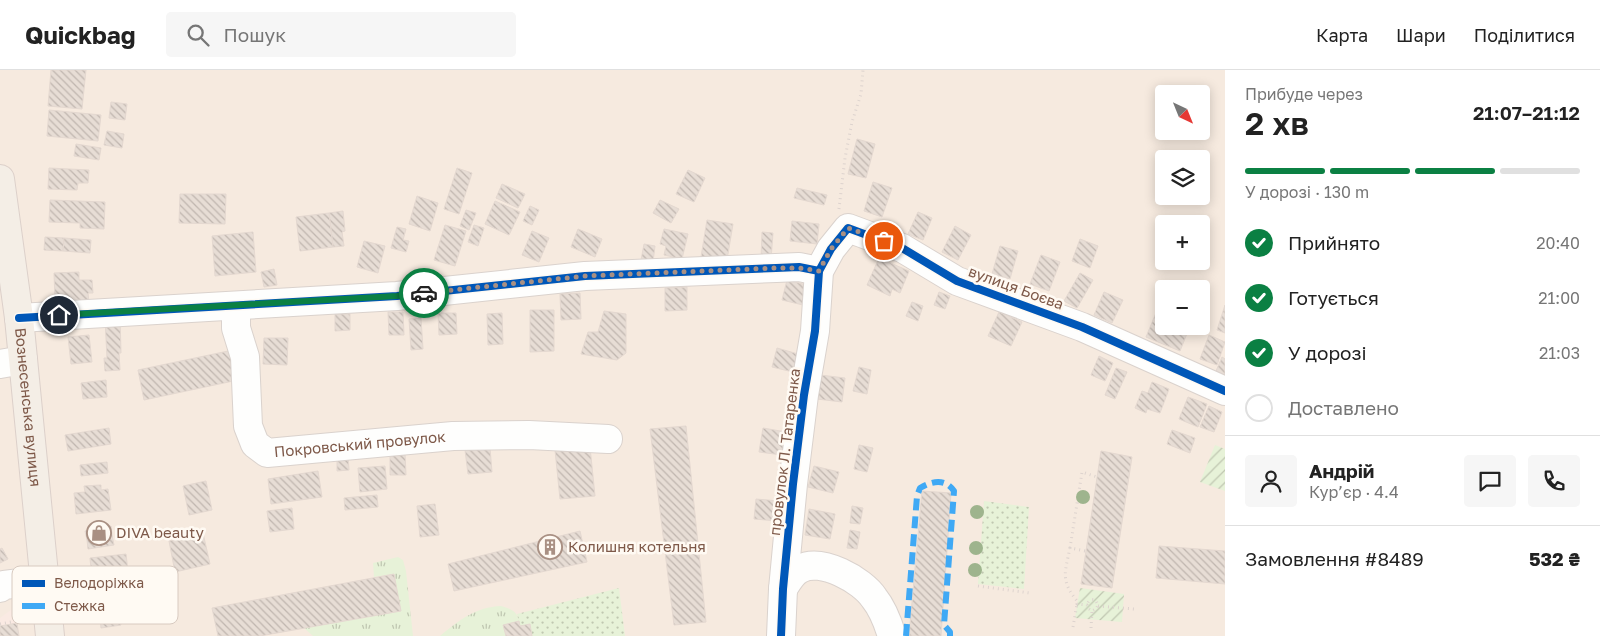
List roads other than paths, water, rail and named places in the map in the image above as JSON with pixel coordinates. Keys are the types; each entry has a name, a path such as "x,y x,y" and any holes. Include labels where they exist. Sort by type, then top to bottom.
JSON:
{"main road":[{"name":"Вознесенська вулиця","path":"0,179 19,318 12,362 43,566"}],"street":[{"name":"вулиця Боєва","path":"819,271 831,249 848,228 902,248 957,281 1082,327 1225,390"},
{"path":"19,318 397,296 585,276 776,268 799,268 819,271"},
{"name":"провулок Л. Татаренка","path":"781,636 783,589 793,484 804,395 815,331 819,271"},
{"name":"Покровський провулок","path":"236,306 236,328 245,357 248,426 255,444 266,453 452,436 529,435 608,439"},
{"path":"783,589 792,575 800,568 810,565 832,568 853,580 873,596 887,620 892,636"},
{"path":"0,588 4,585 12,584"}],"place":[{"name":"DIVA beauty","path":"99,533"},
{"name":"Колишня котельня","path":"550,547"}]}
